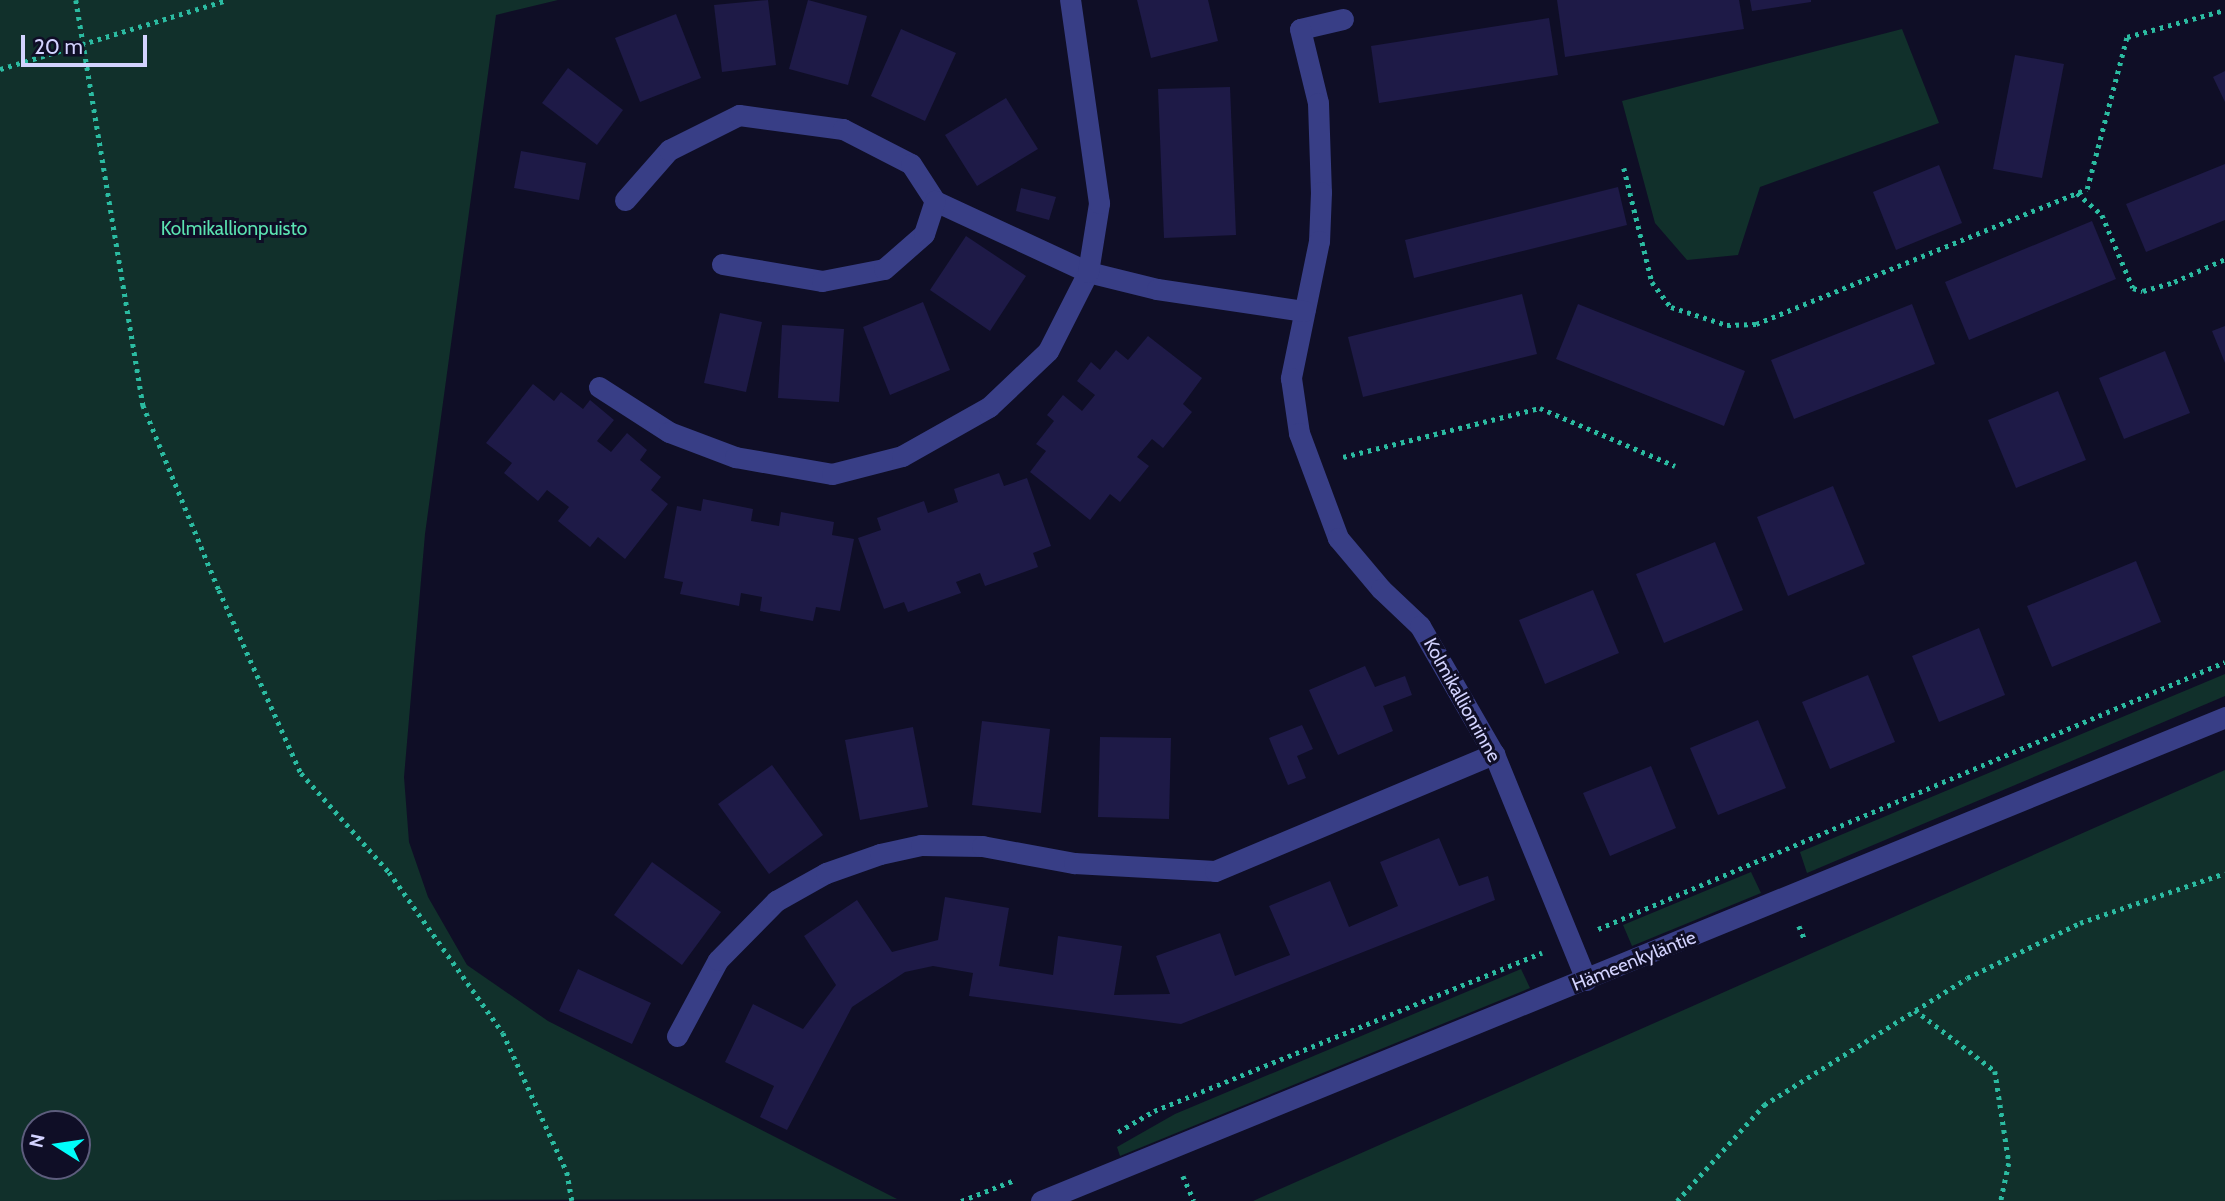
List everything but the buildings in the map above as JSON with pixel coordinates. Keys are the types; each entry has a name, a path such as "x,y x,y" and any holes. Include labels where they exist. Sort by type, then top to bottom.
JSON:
{"street":[{"path":"599,387 668,432 735,457 832,474 902,456 989,407 1048,351 1088,272 1099,203 1070,0"},
{"name":"Kolmikallionrinne","path":"1343,19 1300,29 1318,103 1321,192 1319,241 1292,378 1308,465 1338,538 1381,589 1420,626 1494,754 1586,980"},
{"path":"625,200 669,150 739,115 843,130 911,164 935,201 1088,272 1157,289 1304,311"},
{"path":"722,264 822,281 884,269 924,234 935,201"},
{"name":"Hämeenkyläntie","path":"1041,1201 2225,717"},
{"path":"677,1036 718,960 776,901 826,873 880,853 921,845 982,846 1074,863 1215,871 1494,754"}],"path":[{"path":"76,0 143,405 219,590 301,773 389,872 503,1033 567,1172 572,1201"},
{"path":"0,69 227,0"},
{"path":"1624,167 1652,282 1671,307 1727,325 1756,324 2087,189 2127,37 2225,10"},
{"path":"2077,193 2102,215 2133,288 2143,291 2174,282 2225,259"},
{"path":"1308,465 1540,408 1675,466"},
{"path":"1677,1201 1764,1105 1967,978 2080,923 2225,873"},
{"path":"1915,1010 1996,1071 2009,1163 2001,1201"}],"green space":[{"name":"Kolmikallionpuisto","path":"0,0 558,0 496,15 425,534 404,777 409,842 428,897 467,965 548,1021 897,1199 0,1201"},
{"path":"1902,29 1939,123 1760,187 1738,255 1687,260 1655,223 1622,101"},
{"path":"2225,674 2225,696 1807,873 1800,852"},
{"path":"2225,770 2225,1201 1253,1201"},
{"path":"1751,872 1761,893 1632,946 1623,925"},
{"path":"1521,969 1530,988 1120,1156 1117,1147 1175,1114"}]}
